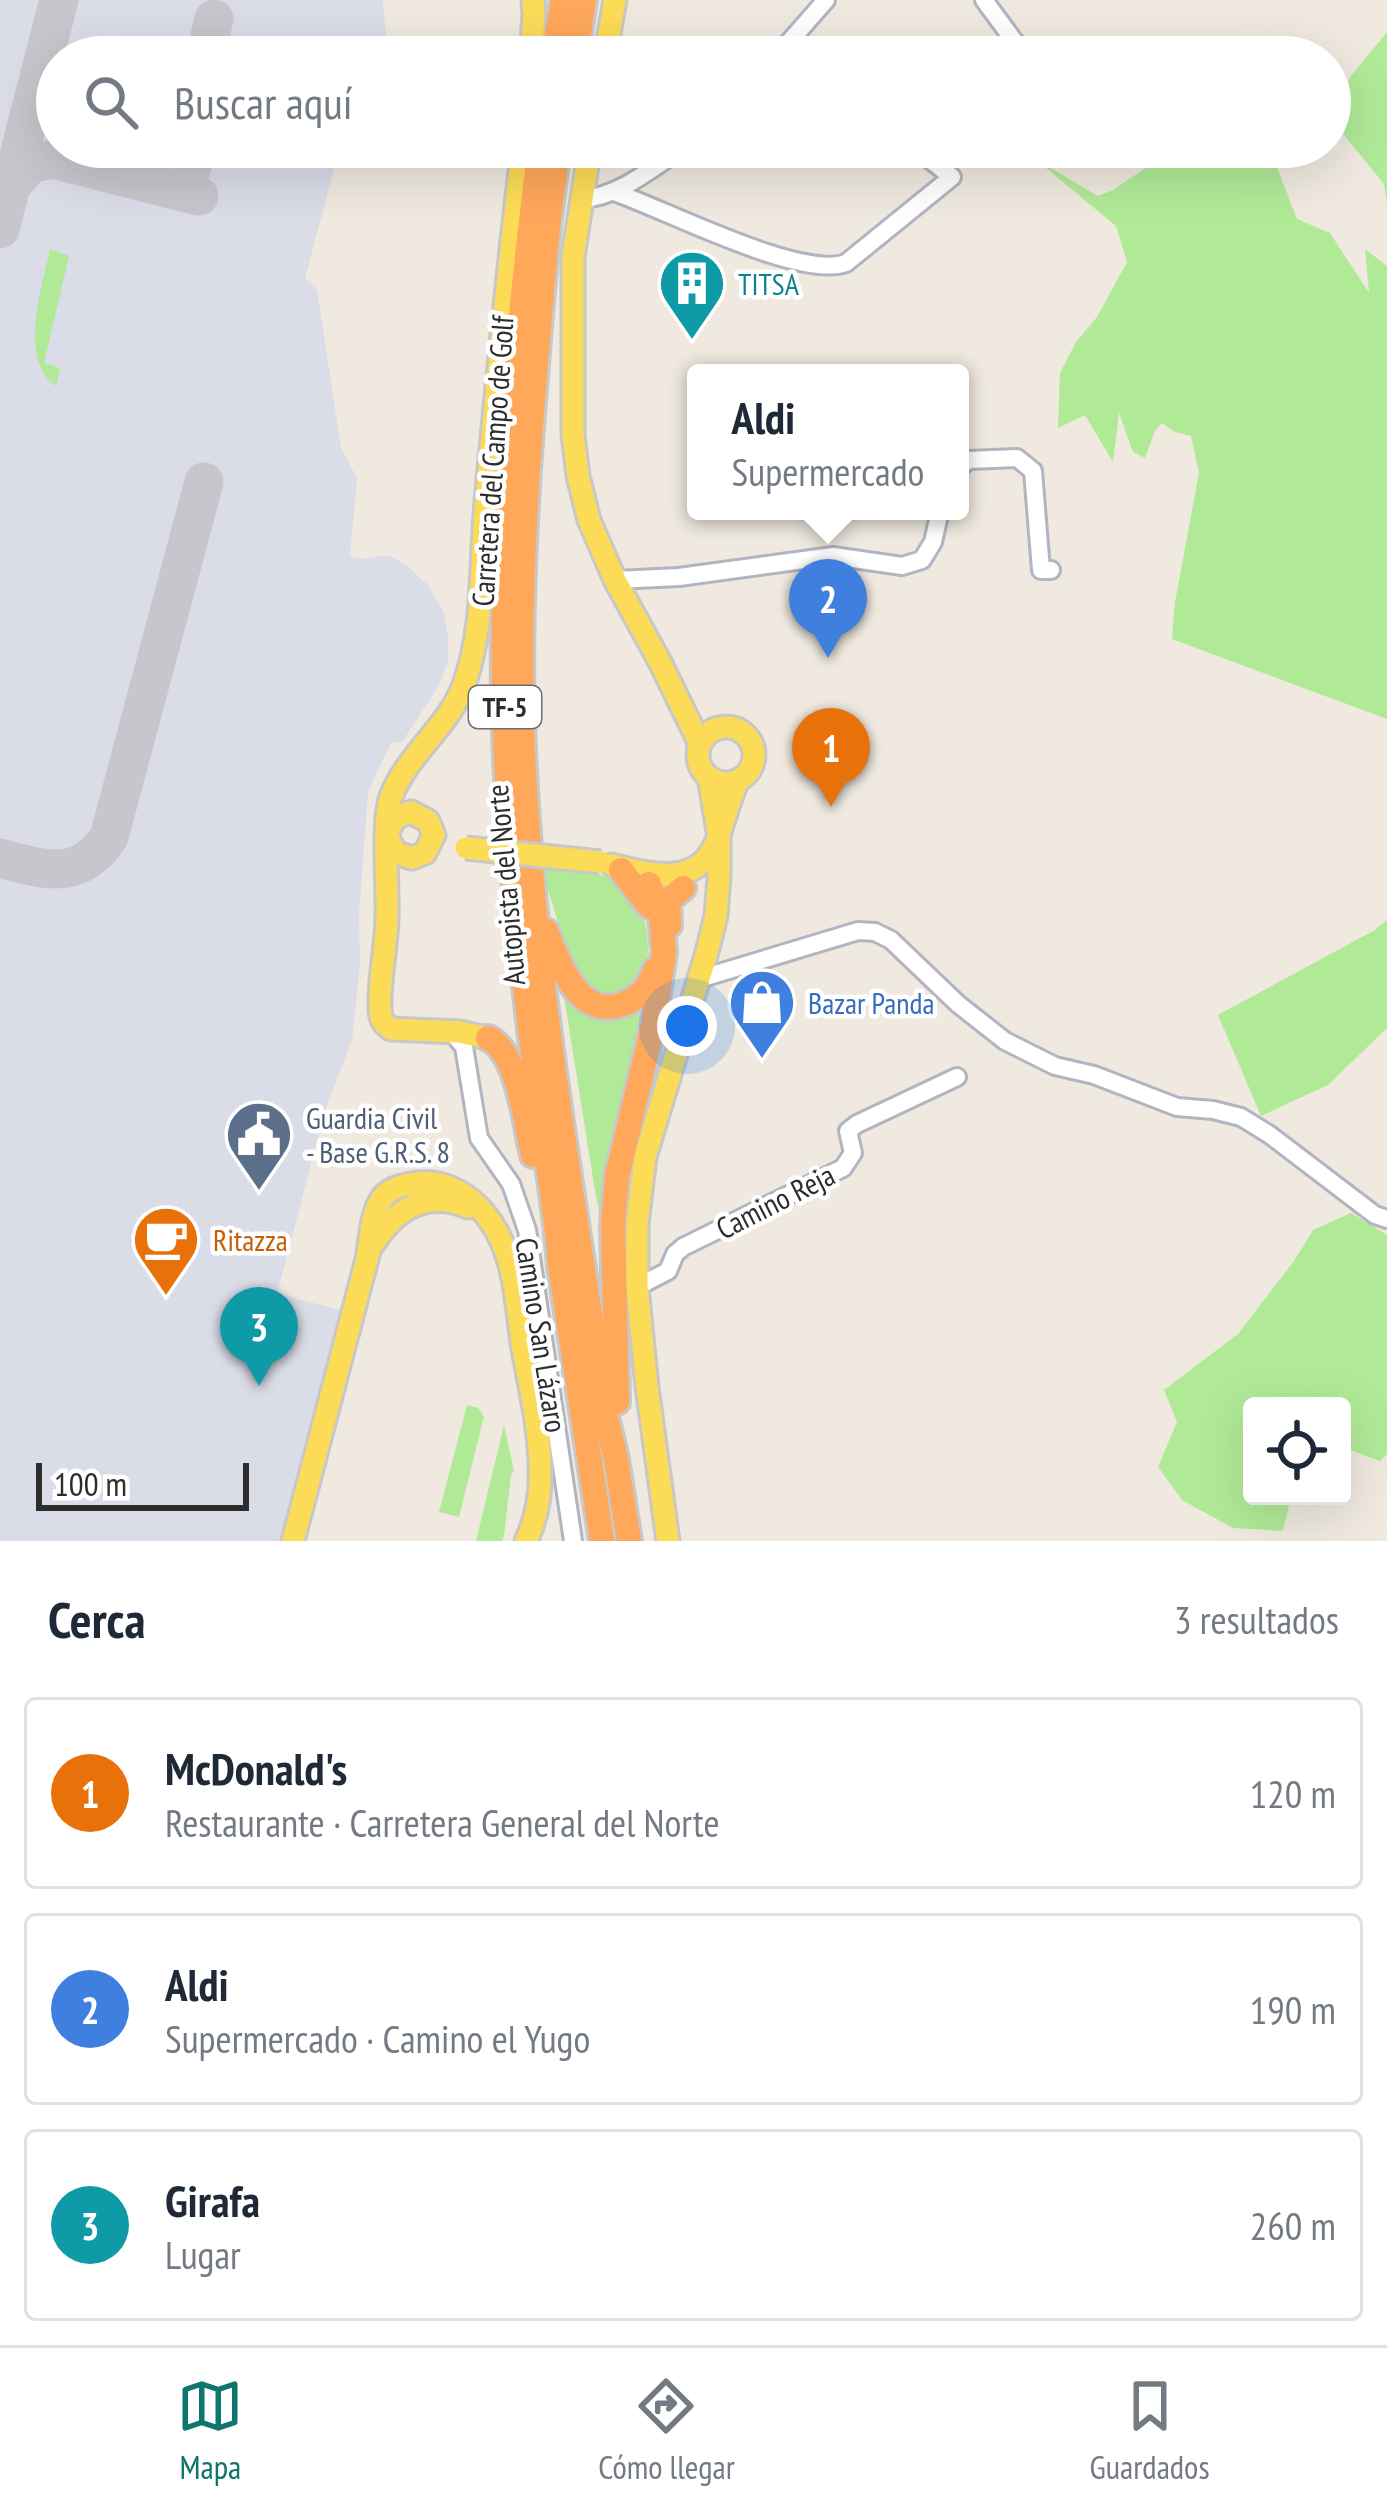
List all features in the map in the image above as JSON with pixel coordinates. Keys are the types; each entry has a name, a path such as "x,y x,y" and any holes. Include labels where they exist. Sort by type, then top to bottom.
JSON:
{"highway":[{"path":"556,36 562,0"},
{"path":"578,36 584,0"},
{"name":"Autopista del Norte","path":"537,168 508,477 505,733 516,902 560,1266 602,1541"},
{"name":"Autopista del Norte","path":"557,168 527,467 521,705 525,791 548,1022 604,1409 629,1541"},
{"path":"535,905 566,978 584,998 603,1006 621,1005 639,996 653,978 658,959 652,910 624,871"},
{"path":"616,1459 613,1224 617,1176 653,1026 664,952 661,916 624,871"},
{"path":"653,1026 662,1012 669,975 668,901 682,888"},
{"path":"488,1038 504,1050 513,1072 547,1228 560,1266"}],"main road":[{"path":"532,0 532,36"},
{"path":"609,36 615,0"},
{"name":"Carretera del Campo de Golf","path":"488,1038 451,1031 391,1030 381,1018 391,796 405,768 463,688 481,614 485,509 520,168"},
{"path":"586,168 572,256 573,435 578,476 589,520 615,580 700,744 699,764 709,777 718,837 716,916 645,1156 637,1224 637,1287 668,1541"},
{"path":"660,662 720,727"},
{"path":"433,841 624,871 676,875 697,869 718,837 738,780 754,759 752,742 739,730 711,730 700,744"},
{"path":"415,759 411,778 417,813 431,825 433,841 425,853 408,858 396,853 388,835 400,814 417,813"},
{"path":"709,777 723,783 738,780"},
{"path":"624,871 699,896 716,916"},
{"path":"682,888 719,877"},
{"path":"293,1541 367,1255 392,1219 421,1202 442,1200 487,1218 506,1251 540,1454 539,1495 526,1541"}],"street":[{"path":"794,36 826,0"},
{"path":"984,0 1011,36"},
{"path":"581,199 596,199 651,168"},
{"path":"614,191 766,252 806,265 837,266 952,177 941,168"},
{"path":"969,460 1017,458 1033,471 1041,570 1052,570"},
{"path":"615,580 680,577 833,556 902,566 922,560 938,520"},
{"path":"699,979 858,931 875,932 891,940 1005,1041 1054,1066 1094,1075 1178,1108 1241,1117 1387,1219"},
{"path":"707,952 737,966"},
{"name":"Camino San Lázaro","path":"451,1031 464,1047 479,1138 511,1184 527,1230 573,1541"},
{"path":"470,1070 476,1050 488,1038"},
{"name":"Camino Reja","path":"637,1287 668,1271 683,1247 843,1168 853,1154 848,1131 857,1124 957,1077"}],"shaded area":[{"path":"0,0 383,0 386,36 36,36 36,168 334,168 305,278 317,290 341,448 357,478 350,557 389,555 428,585 444,613 448,661 440,684 402,742 391,743 368,791 352,1040 325,1111 277,1294 358,1314 299,1541 0,1541"}],"green space":[{"path":"1387,32 1387,204 1384,184 1351,144 1351,76"},
{"path":"1046,168 1098,196 1146,168 1277,168 1297,219 1330,233 1369,293 1365,249 1387,266 1387,719 1172,639 1199,473 1191,436 1162,423 1145,458 1133,452 1119,413 1113,462 1085,415 1058,428 1060,373 1127,262 1116,226"},
{"path":"50,249 69,256 44,363 60,368 56,386 38,359 35,341"},
{"path":"540,864 599,874 628,890 645,922 648,945 644,971 635,981 613,995 593,989 571,965"},
{"path":"1387,920 1387,1028 1328,1085 1261,1116 1218,1015"},
{"path":"563,990 585,1011 650,997 604,1231 596,1197"},
{"path":"1351,1213 1387,1235 1387,1454 1380,1461 1351,1450 1351,1397 1243,1397 1243,1505 1289,1505 1283,1531 1233,1528 1182,1500 1158,1467 1177,1422 1164,1390 1238,1334 1313,1230"},
{"path":"467,1405 484,1416 459,1517 439,1512"},
{"path":"504,1425 514,1471 504,1536 502,1541 476,1541"}],"taxiway":[{"path":"50,36 59,0"},
{"path":"210,36 214,19"},
{"path":"0,229 36,89"},
{"path":"11,186 36,163"},
{"path":"89,168 199,196"},
{"path":"169,189 187,184 191,168"},
{"path":"0,858 46,868 73,867 86,861 109,837 204,482"}],"place":[{"name":"TITSA","path":"692,342"},
{"name":"Aldi","path":"828,658"},
{"name":"McDonald's","path":"831,807"},
{"name":"Bazar Panda","path":"762,1061"},
{"name":"Guardia Civil - Base G.R.S. 8","path":"259,1193"},
{"name":"Ritazza","path":"166,1298"},
{"name":"Girafa","path":"259,1386"}]}
